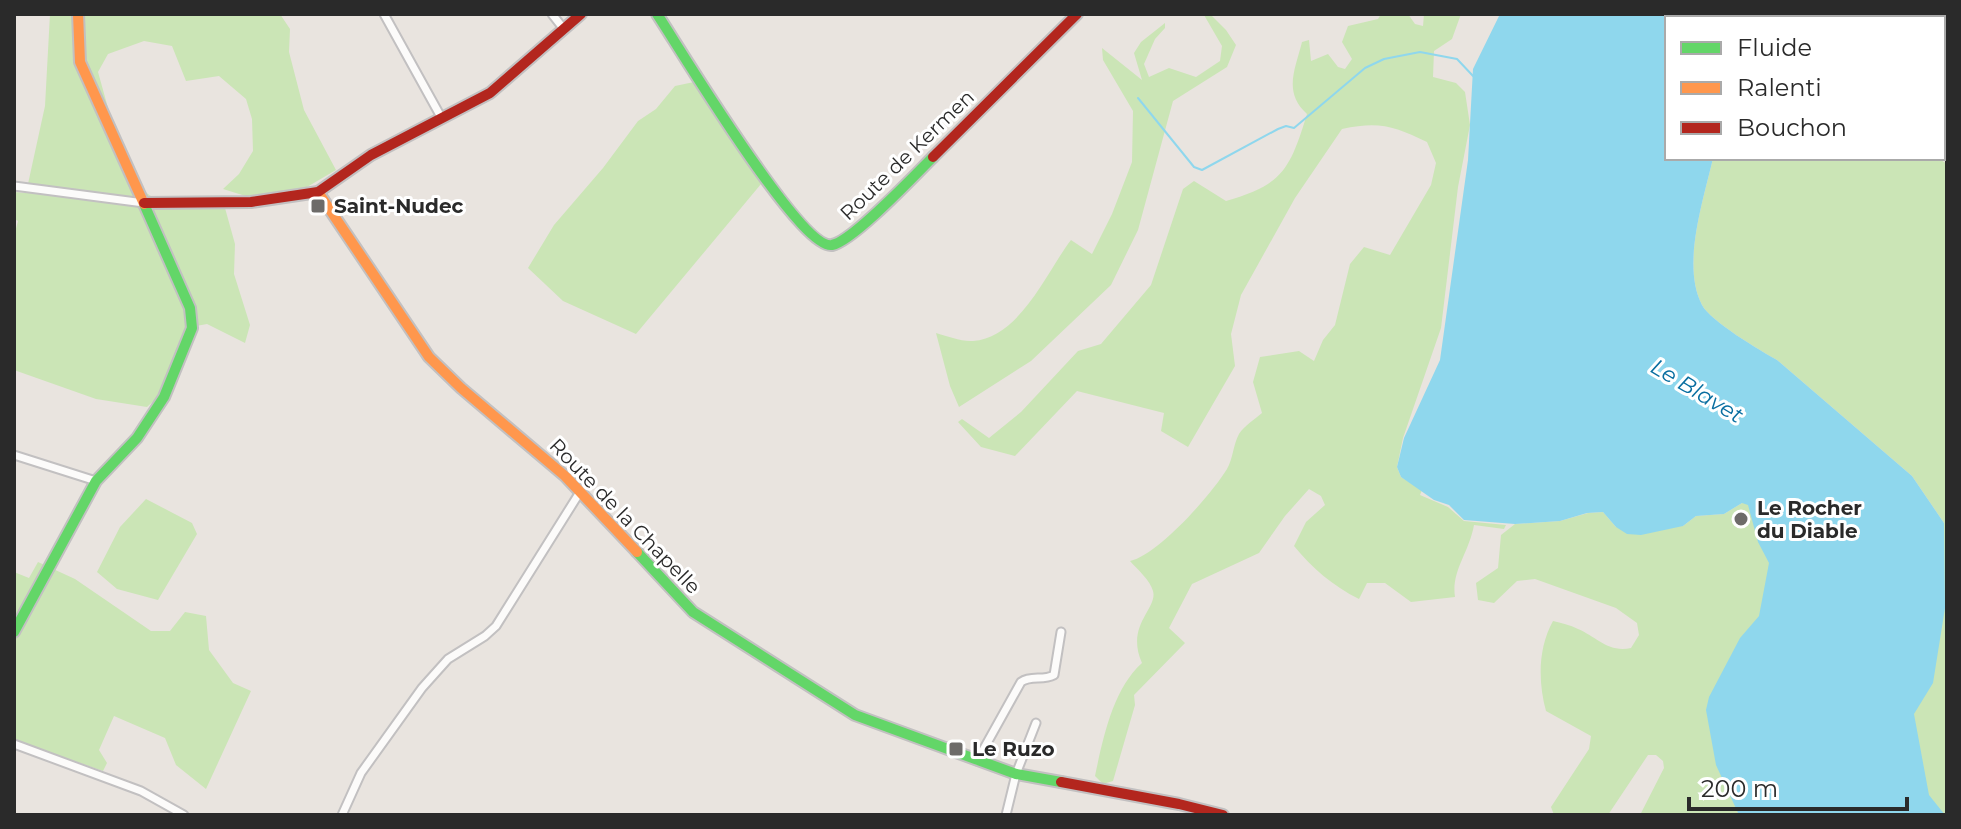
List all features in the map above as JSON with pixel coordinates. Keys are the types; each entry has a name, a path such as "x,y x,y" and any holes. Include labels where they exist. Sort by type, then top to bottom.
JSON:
{"street":[{"path":"14,632 96,481 137,438 164,397 192,328 190,308 80,62 78,14"},
{"path":"384,14 441,117"},
{"path":"552,14 563,28"},
{"path":"14,186 144,203 251,202 318,192 371,155 490,93 581,14"},
{"name":"Route de Kermen","path":"657,14 772,191 807,231 827,245 839,244 851,235 1077,14"},
{"name":"Route de la Chapelle","path":"318,192 429,357 580,492 693,612 855,715 1016,774 1218,814"},
{"path":"14,455 96,481"},
{"path":"342,815 361,773 422,688 448,659 496,626 580,492"},
{"path":"977,761 1021,682 1026,678 1049,678 1054,675 1061,632"},
{"path":"1006,815 1016,774 1036,723"},
{"path":"14,744 141,791 184,815"}],"green space":[{"path":"50,14 280,14 290,29 289,52 304,110 336,170 307,187 252,198 223,189 239,174 253,151 252,119 246,99 219,76 186,81 172,46 144,41 108,54 98,72 110,115 141,189 169,209 225,208 235,244 234,274 250,325 245,343 207,324 185,328 160,395 147,407 96,399 14,370 14,236 18,221 14,219 14,192 26,193 45,106"},
{"path":"1210,14 1236,45 1227,67 1173,101 1138,230 1111,285 1031,361 959,407 936,333 973,341 990,337 1005,328 1031,301 1071,240 1092,254 1112,214 1132,162 1133,111 1103,60 1102,48 1142,80 1134,53 1141,42 1165,23 1144,64 1149,77 1169,68 1196,77 1220,61 1222,46 1204,15"},
{"path":"1381,14 1408,14 1415,24 1423,26 1424,14 1461,14 1452,39 1434,51 1433,77 1456,83 1465,92 1470,125 1458,187 1441,328 1403,438 1397,467 1401,477 1422,490 1420,495 1448,507 1464,521 1506,525 1504,529 1474,525 1458,570 1455,597 1411,602 1385,583 1367,583 1359,599 1324,576 1294,546 1306,522 1325,505 1321,496 1309,489 1259,553 1192,584 1169,628 1185,643 1134,695 1135,705 1113,781 1103,784 1095,776 1106,730 1116,700 1142,663 1137,638 1153,598 1149,583 1130,561 1155,548 1169,536 1197,508 1227,469 1239,434 1262,413 1253,382 1260,357 1299,351 1314,361 1323,340 1335,325 1350,264 1364,247 1390,255 1431,185 1436,163 1427,142 1386,126 1342,129 1295,198 1241,295 1231,334 1235,366 1188,447 1161,431 1164,413 1077,391 1015,456 981,447 958,422 962,419 989,438 1021,412 1078,351 1101,344 1151,285 1183,189 1194,181 1226,201 1260,188 1282,172 1295,149 1307,114 1293,89 1294,71 1302,42 1309,40 1311,61 1328,54 1338,67 1345,69 1352,59 1342,42 1348,26 1378,19"},
{"path":"694,82 761,184 636,334 563,301 528,268 554,225 638,121 656,109 675,86"},
{"path":"1713,160 1941,160 1947,164 1947,815 1909,815 1911,724 1944,523 1912,476 1777,360 1707,312 1696,289 1694,271 1700,212"},
{"path":"146,499 192,523 197,534 158,600 117,589 97,572 120,527"},
{"path":"1743,500 1781,522 1795,815 1640,815 1664,768 1663,761 1656,755 1648,755 1608,815 1554,815 1551,807 1589,749 1591,736 1546,711 1541,665 1548,631 1553,621 1575,628 1609,646 1623,649 1631,648 1639,635 1637,623 1616,608 1535,579 1517,581 1494,603 1478,600 1476,583 1498,568 1501,535 1515,524 1560,521 1603,512 1616,527 1683,526 1696,516 1724,514"},
{"path":"38,562 75,579 151,631 170,631 185,612 206,616 209,650 233,683 251,691 206,789 176,765 165,738 114,716 99,750 107,763 103,771 14,740 14,572 29,578"}],"water":[{"name":"Le Blavet","path":"1500,14 1784,14 1665,16 1665,160 1713,160 1694,252 1696,289 1707,312 1736,335 1777,360 1912,476 1944,523 1945,608 1933,683 1914,714 1929,795 1945,815 1739,815 1716,765 1706,710 1709,697 1740,638 1759,616 1769,563 1758,542 1748,505 1742,503 1724,514 1696,516 1683,526 1641,535 1627,534 1603,512 1560,521 1515,524 1464,520 1449,505 1434,500 1401,477 1397,467 1404,438 1440,360 1468,160 1473,69"}],"waterway":[{"path":"1138,98 1194,167 1202,170 1278,129 1286,126 1294,128 1365,68 1384,59 1420,52 1457,59 1474,77"}],"traffic: fast":[{"path":"657,14 768,183 816,238 832,245 842,241 884,206 933,157"},
{"path":"14,632 96,481 137,438 164,397 192,328 190,308 144,204"},
{"path":"637,552 693,612 855,715 1016,774 1061,782"}],"traffic: slow":[{"path":"78,14 80,62 144,204"},
{"path":"318,192 429,357 565,476 637,552"}],"traffic: jam":[{"path":"144,203 251,202 318,192 371,155 490,93 581,14"},
{"path":"933,157 1077,14"},
{"path":"1061,782 1223,815"}],"place":[{"name":"Saint-Nudec","path":"318,206"},
{"name":"Le Rocher du Diable","path":"1741,519"},
{"name":"Le Ruzo","path":"956,749"}]}
